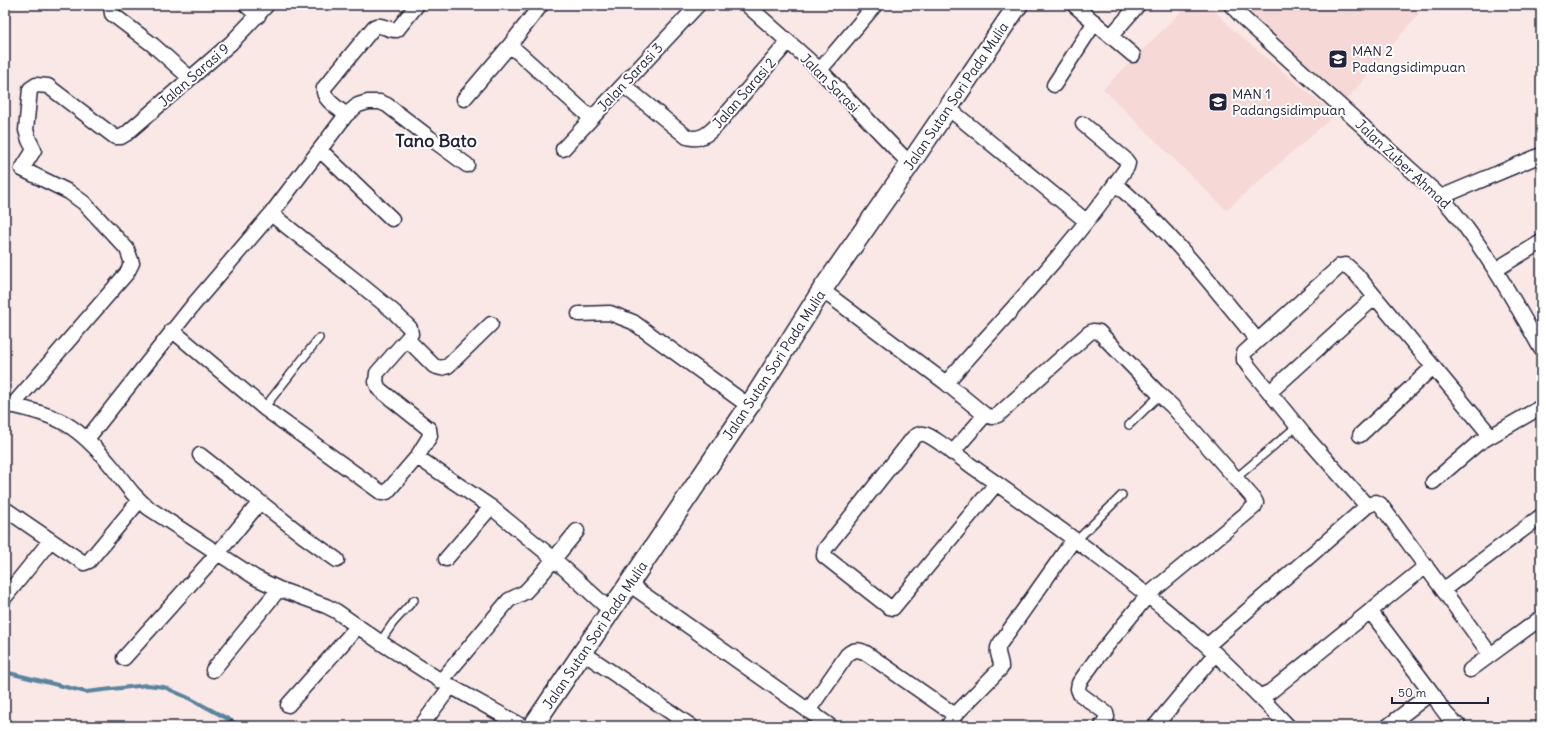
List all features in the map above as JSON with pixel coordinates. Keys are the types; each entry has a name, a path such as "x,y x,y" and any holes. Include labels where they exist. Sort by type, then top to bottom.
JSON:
{"street":[{"path":"111,5 112,14 153,45 190,78"},
{"path":"246,5 258,16"},
{"name":"Jalan Sarasi 9","path":"9,405 127,273 132,262 127,249 84,203 69,192 22,169 34,150 26,130 30,89 36,85 48,86 115,136 121,137 231,43 267,5"},
{"path":"346,115 325,97 323,93 324,88 374,27 378,25 394,31 397,30 417,5"},
{"path":"464,98 510,45 541,5"},
{"name":"Jalan Sarasi 3","path":"563,149 698,5"},
{"name":"Jalan Sarasi","path":"747,5 820,70 910,164"},
{"path":"820,70 875,5"},
{"name":"Jalan Sutan Sori Pada Mulia","path":"533,725 749,406 822,290 1018,5"},
{"path":"1074,5 1133,55"},
{"path":"1111,36 1138,5"},
{"name":"Jalan Zuber Ahmad","path":"1231,5 1244,19 1441,197 1461,220 1495,270 1540,345"},
{"path":"1054,85 1095,22"},
{"name":"Jalan Sarasi 2","path":"623,85 687,137 695,139 709,133 717,125 788,42"},
{"path":"510,45 591,118"},
{"path":"87,439 172,330 272,214 346,115 358,105 368,102 380,102 387,105 467,165"},
{"path":"948,108 1086,221"},
{"path":"946,383 1042,274 1116,184 1127,167 1127,161 1083,124"},
{"path":"320,150 392,219"},
{"path":"1441,197 1541,155"},
{"path":"1116,184 1162,229 1205,276 1258,340"},
{"path":"172,330 264,408 382,493 386,492 417,456 430,436 429,429 379,389 376,382 377,373 407,339 410,334 410,328 394,312 272,214"},
{"path":"1495,270 1541,242"},
{"path":"1367,506 1297,426 1248,366 1244,358 1244,353 1342,265 1349,267 1490,435"},
{"path":"822,290 946,383 985,415 992,417 998,415 1093,331 1099,332 1172,406 1254,499 1256,503 1254,507 1148,595 1099,655 1079,683 1078,689 1080,694 1106,713 1107,717 1102,726"},
{"path":"1270,392 1375,297"},
{"path":"579,314 610,313 633,322 749,406"},
{"path":"407,339 434,366 441,368 448,366 491,324"},
{"path":"1360,435 1433,367"},
{"path":"9,405 54,418 68,424 87,439 114,469 139,501 256,578 279,589 326,606 446,683 533,725"},
{"path":"1433,482 1477,444 1541,406"},
{"path":"952,453 985,415"},
{"path":"996,484 893,608 888,608 826,558 824,554 825,549 917,435 924,434 929,436 1075,540 1148,595 1211,650 1260,696 1286,725"},
{"path":"200,455 337,560"},
{"path":"417,456 491,507 554,559 611,611"},
{"path":"5,509 82,563 87,563 139,501"},
{"path":"124,658 218,553 260,502"},
{"path":"1155,726 1211,650 1373,502 1380,504 1490,654"},
{"path":"446,559 491,507"},
{"path":"1443,590 1541,516"},
{"path":"421,726 446,683 509,600 525,592 577,532"},
{"path":"808,712 847,655 852,651 859,650 866,653 952,720 1001,668 998,651 999,645 1075,540"},
{"path":"5,597 50,541"},
{"path":"1260,696 1270,692 1426,566"},
{"path":"629,584 808,712 830,726"},
{"path":"213,670 279,589"},
{"path":"1370,611 1446,715 1459,726"},
{"path":"1470,670 1541,618"},
{"path":"288,705 358,626"},
{"path":"582,652 691,726"},
{"path":"1388,726 1431,693"}],"lane":[{"path":"264,408 319,338"},
{"path":"1129,426 1160,395"},
{"path":"1236,478 1297,426"},
{"path":"1075,540 1122,495"},
{"path":"380,642 393,623 414,600"}],"shaded area":[{"name":"MAN 1 Padangsidimpuan","path":"1188,5 1210,5 1233,30 1335,115 1226,210 1103,89"},
{"name":"MAN 2 Padangsidimpuan","path":"1235,5 1426,5 1344,103"}],"waterway":[{"path":"5,672 86,692 147,685 164,687 191,699 241,726"}],"place":[{"name":"MAN 2 Padangsidimpuan","path":"1338,59"},
{"name":"MAN 1 Padangsidimpuan","path":"1218,102"}],"district":[{"name":"Tano Bato","path":"436,141"}]}
